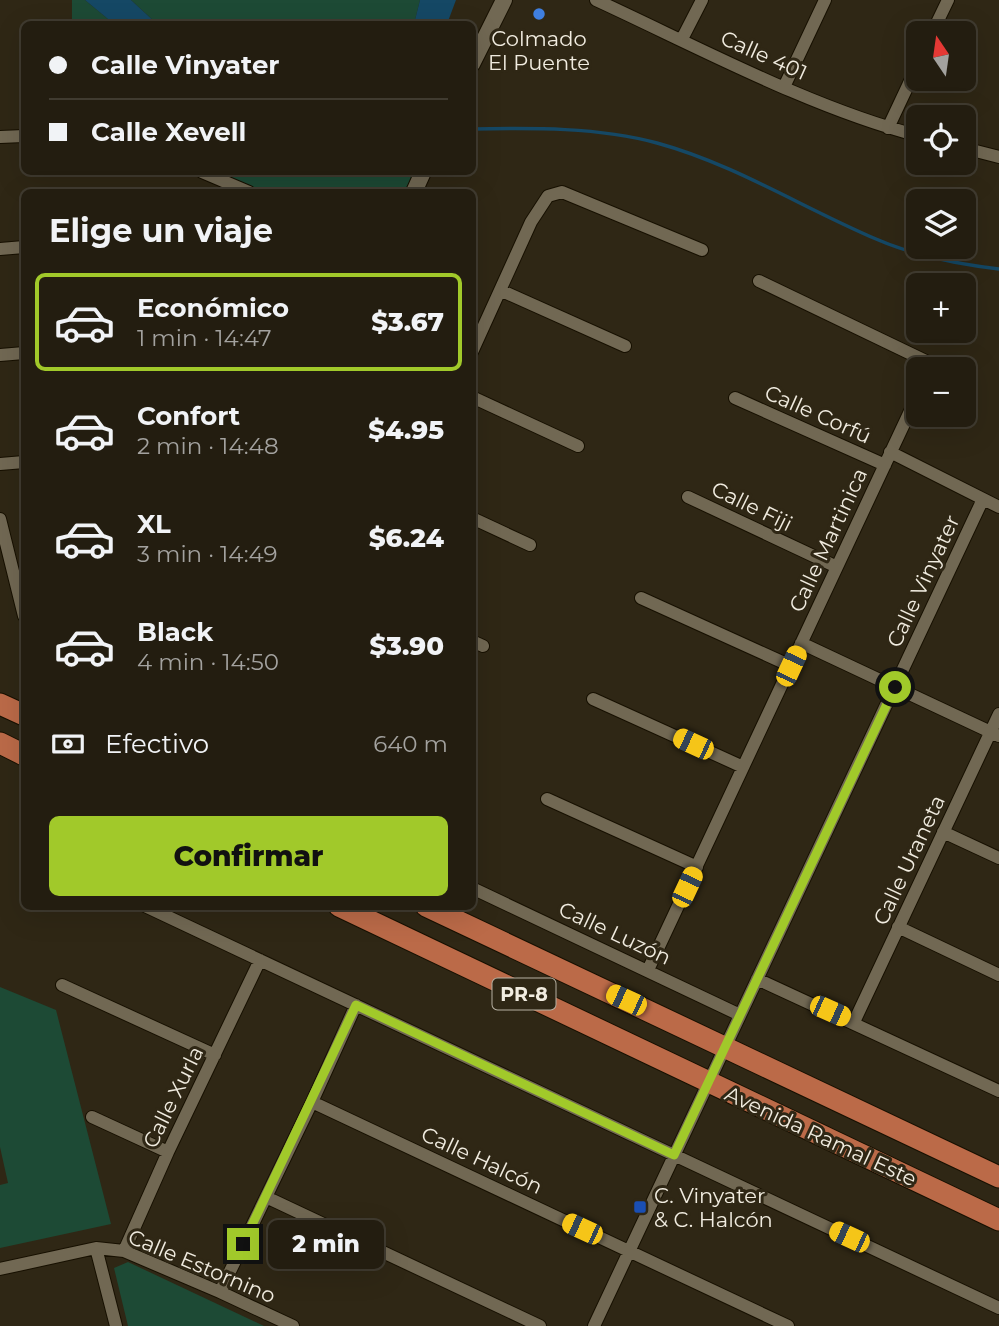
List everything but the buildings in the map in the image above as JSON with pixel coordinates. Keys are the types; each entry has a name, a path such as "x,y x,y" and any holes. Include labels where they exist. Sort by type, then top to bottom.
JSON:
{"main road":[{"path":"0,704 21,714"},
{"path":"0,743 21,754"},
{"name":"Avenida Ramal Este","path":"348,910 999,1220"},
{"name":"Avenida Ramal Este","path":"435,910 999,1177"}],"street":[{"path":"476,56 504,0"},
{"name":"Calle 401","path":"596,0 784,87 906,133"},
{"path":"682,39 702,0"},
{"path":"784,87 825,0"},
{"path":"938,21 948,0"},
{"path":"888,128 906,90"},
{"path":"0,137 21,136"},
{"path":"976,150 998,155"},
{"path":"209,175 242,189"},
{"path":"476,344 531,222 548,196 562,192 702,250"},
{"path":"0,249 21,247"},
{"path":"759,281 911,357"},
{"path":"502,291 625,346"},
{"path":"0,355 21,352"},
{"name":"Calle Corfú","path":"735,398 885,465"},
{"path":"476,399 578,446"},
{"name":"Calle Martinica","path":"648,970 906,419"},
{"path":"890,452 999,507"},
{"path":"0,464 21,462"},
{"name":"Calle Fiji","path":"688,497 837,567"},
{"name":"Calle Vinyater","path":"594,1326 983,499"},
{"path":"0,519 21,604"},
{"path":"476,520 530,545"},
{"path":"642,598 791,666"},
{"path":"801,643 995,734"},
{"path":"593,699 743,767"},
{"name":"Calle Uraneta","path":"854,1022 943,832 995,734 999,715"},
{"path":"547,799 696,867"},
{"path":"943,832 999,858"},
{"name":"Calle Luzón","path":"476,890 740,1015"},
{"path":"154,910 999,1308"},
{"path":"898,927 999,975"},
{"name":"Calle Xurla","path":"124,1251 260,960"},
{"path":"757,979 999,1091"},
{"path":"62,985 215,1055"},
{"path":"220,1292 356,1005"},
{"name":"Calle Halcón","path":"312,1102 788,1326"},
{"path":"92,1116 168,1152"},
{"path":"266,1197 540,1326"},
{"path":"96,1248 116,1326"},
{"name":"Calle Estornino","path":"0,1269 96,1248 124,1251 293,1326"}],"green space":[{"path":"72,0 85,0 110,21 72,21"},
{"path":"131,0 420,0 415,21 154,21"},
{"path":"225,175 413,175 406,189 258,189"},
{"path":"0,987 56,1010 111,1224 0,1248 0,1185 8,1183 0,1147"},
{"path":"128,1262 264,1326 128,1326 114,1268"}],"water":[{"path":"85,0 131,0 154,21 110,21"},
{"path":"420,0 456,0 448,21 415,21"}],"waterway":[{"path":"476,129 589,131 657,143 741,174 891,245 936,258 999,269"}],"place":[{"name":"Colmado El Puente","path":"539,14"},
{"name":"C. Vinyater & C. Halcón","path":"640,1207"}],"route":[{"path":"243,1244 356,1005 674,1155 895,687"}]}
